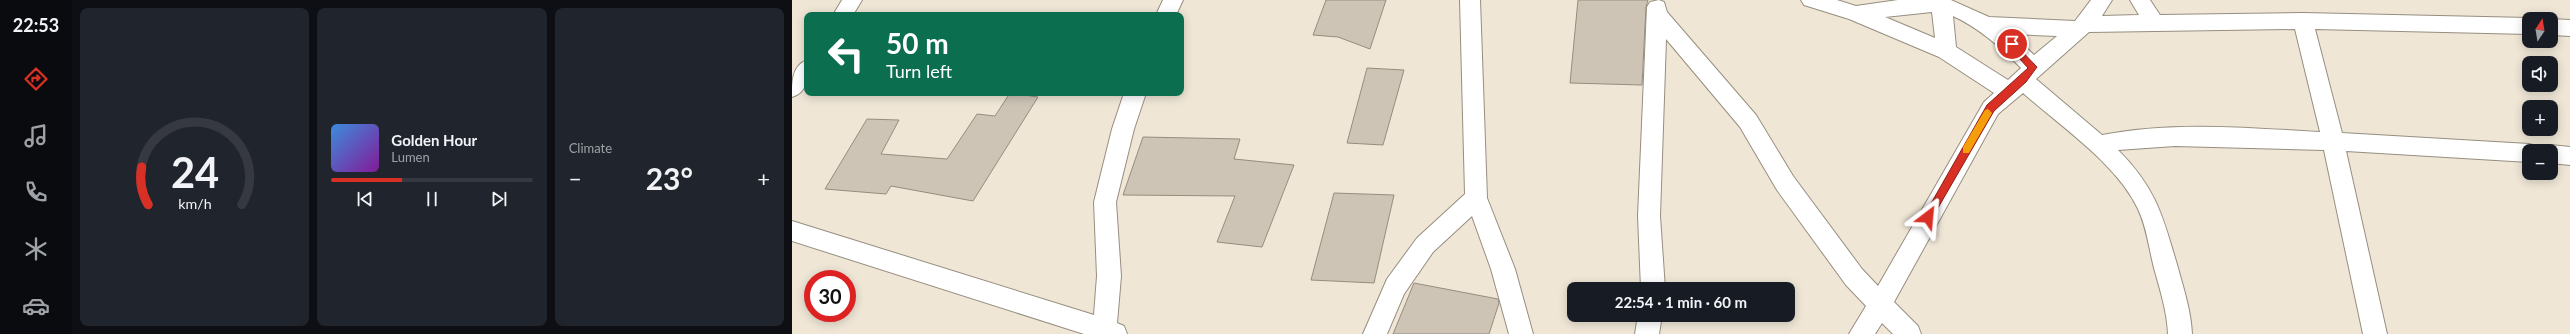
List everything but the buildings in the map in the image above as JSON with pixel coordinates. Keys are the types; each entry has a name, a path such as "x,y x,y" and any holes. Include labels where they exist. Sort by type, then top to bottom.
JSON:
{"street":[{"path":"845,12 852,0"},
{"path":"1167,12 1173,0"},
{"path":"1811,0 1855,13 1946,52 2021,79 2097,145 2126,175 2144,199 2154,221 2169,279 2180,334"},
{"path":"1861,334 1881,303 1990,108 2082,26 2102,0"},
{"path":"2140,0 2154,23"},
{"path":"1471,1 1476,198 1503,269 1521,334"},
{"path":"1855,13 1942,2 1988,26 2012,44 2021,79"},
{"path":"1942,2 1946,52"},
{"path":"1653,282 1649,216 1657,7"},
{"path":"1657,7 1748,121 1785,183 1825,241 1854,277 1881,303 1909,334"},
{"path":"1988,26 2082,26 2154,23 2303,21 2522,26"},
{"path":"2303,21 2333,140 2375,334"},
{"path":"2558,27 2570,28"},
{"path":"792,88 804,72"},
{"path":"792,231 869,257 1033,305 1108,333 1109,276 1105,202 1123,129 1134,96"},
{"path":"2097,145 2118,140 2166,136 2333,140 2522,153"},
{"path":"2558,155 2570,156"},
{"path":"1375,334 1395,287 1425,245 1476,198"},
{"path":"1646,334 1649,322"}],"slow traffic":[{"path":"1966,150 1988,113"}],"route":[{"path":"1928,217 1990,108 2008,91 2023,80 2033,67 2012,44"}]}
